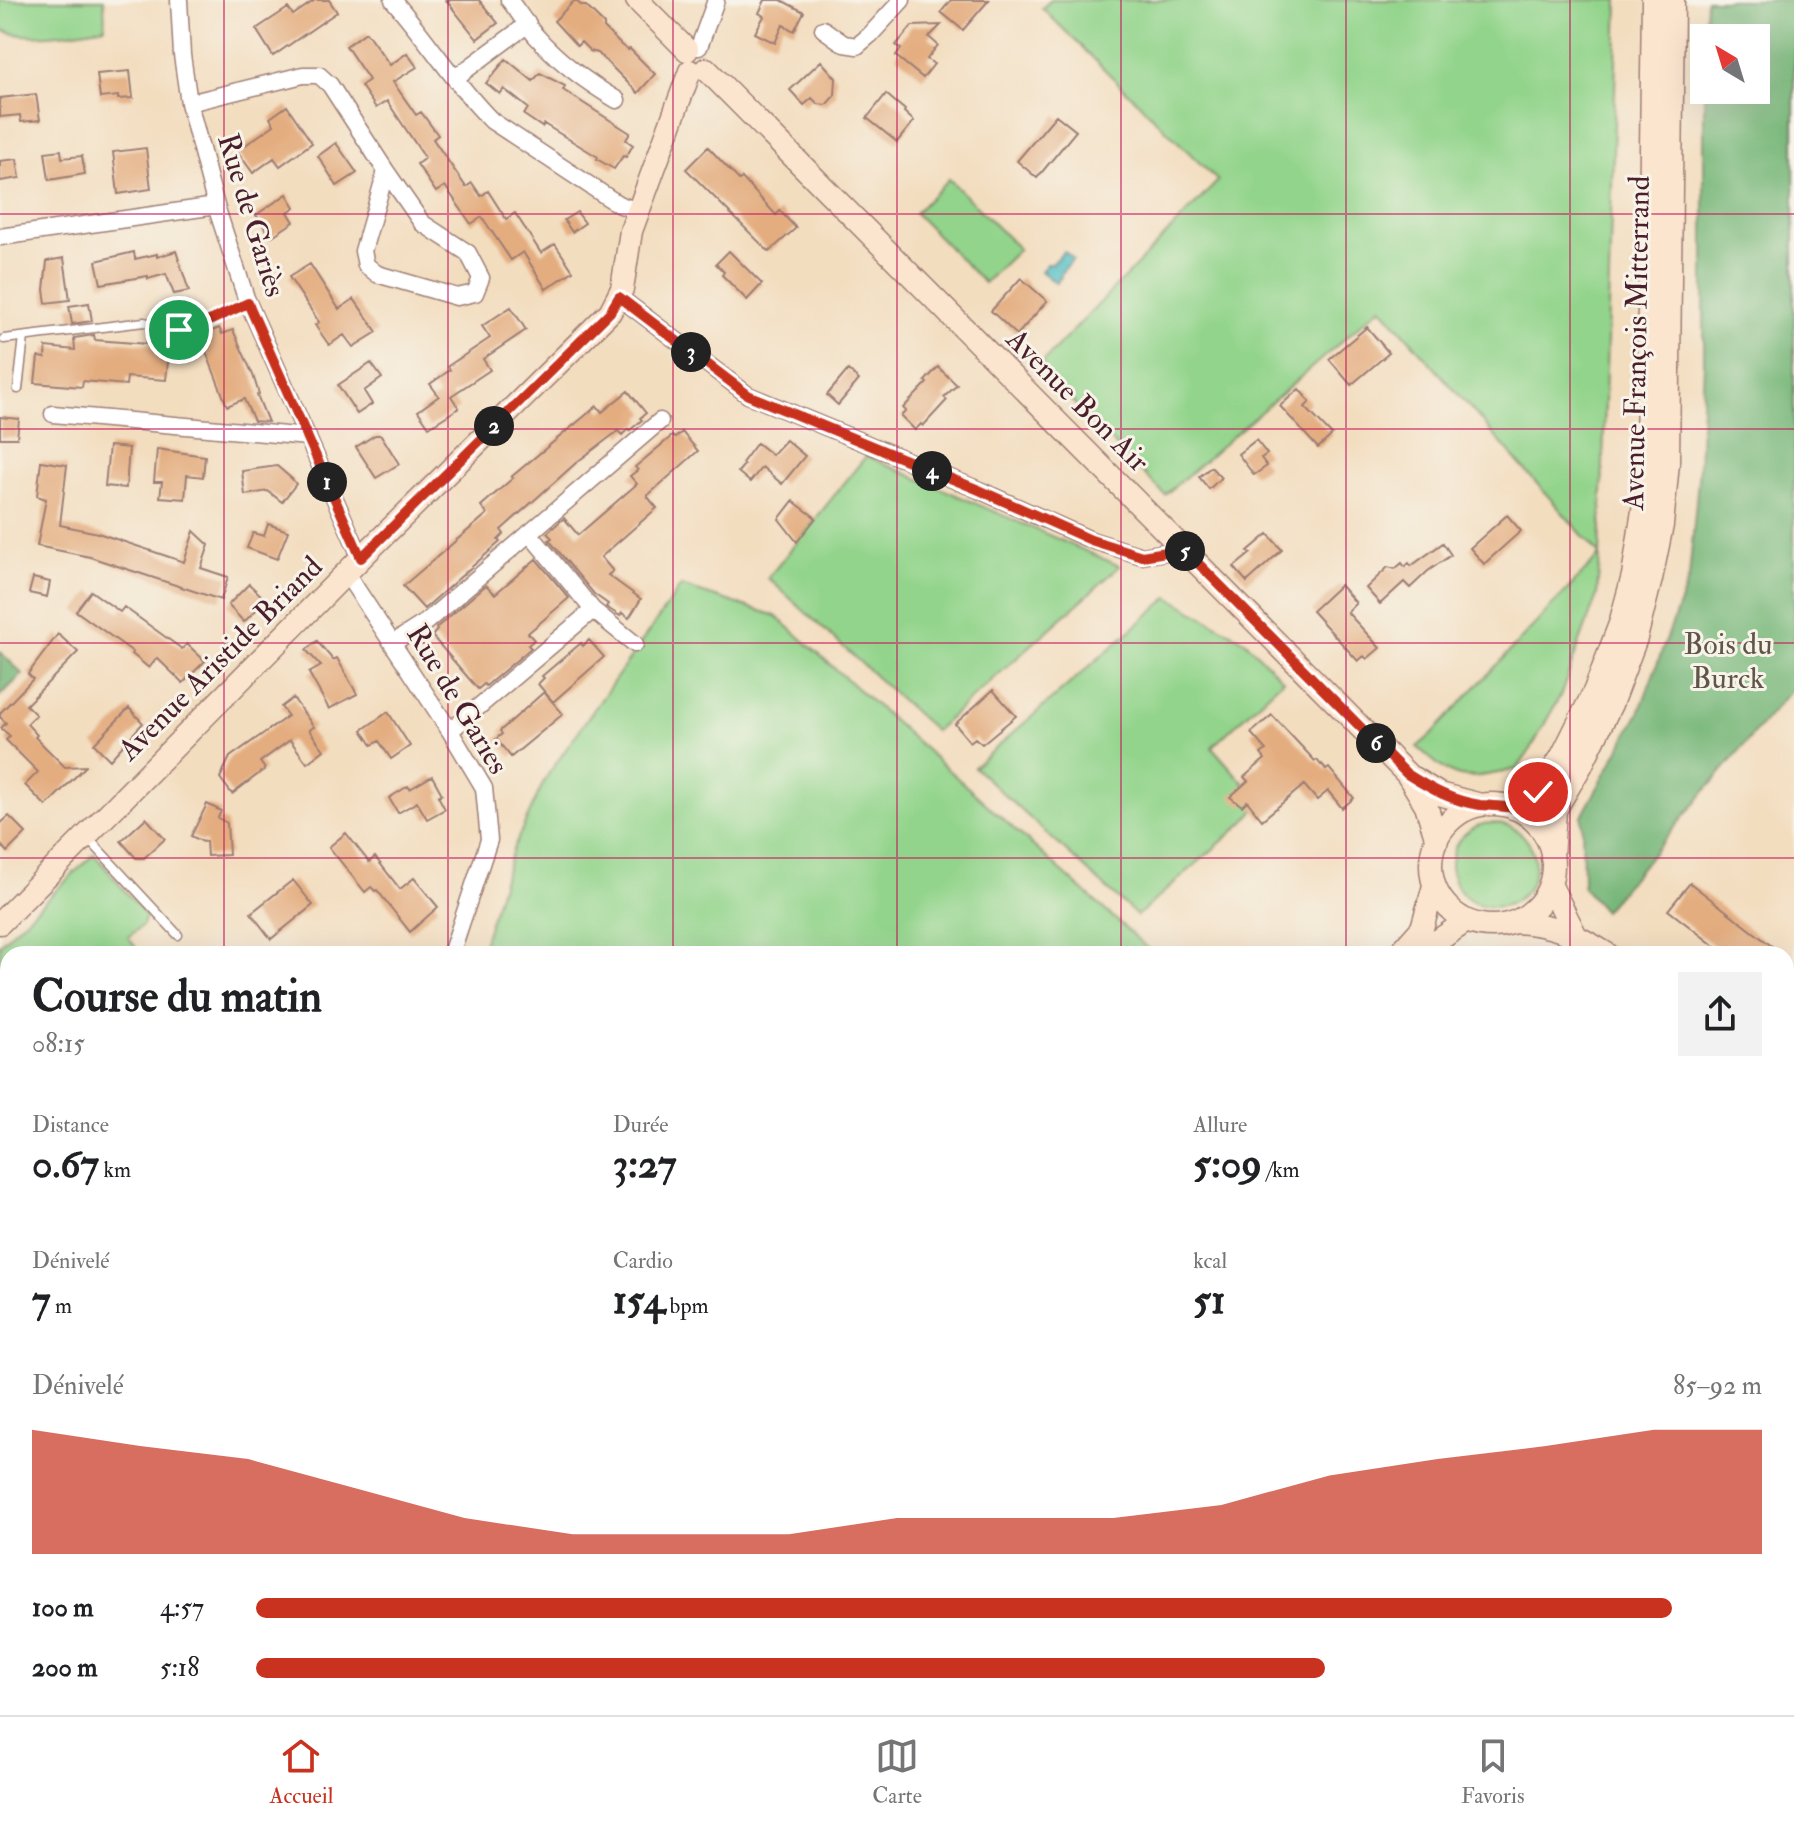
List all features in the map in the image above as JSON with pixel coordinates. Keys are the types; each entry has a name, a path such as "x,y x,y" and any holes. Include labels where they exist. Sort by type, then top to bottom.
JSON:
{"main road":[{"name":"Avenue Bon Air","path":"637,0 1407,774 1426,805 1437,840"},
{"name":"Avenue François Mitterrand","path":"1513,808 1538,792 1561,758 1595,690 1620,624 1633,576 1644,504 1647,452 1653,0"},
{"name":"Avenue François Mitterrand","path":"1552,859 1555,810 1581,766 1611,704 1631,651 1662,525 1668,463 1673,0"},
{"name":"Avenue Aristide Briand","path":"0,923 353,565 610,312 622,289 631,231 695,59"},
{"name":"Avenue Bon Air","path":"1407,774 1439,794 1481,805"},
{"path":"1481,805 1513,808 1528,816 1548,842 1552,859 1550,884 1538,905 1514,922 1500,926 1465,922 1442,901 1434,886 1431,868 1437,840 1452,819 1466,810 1481,805"},
{"path":"1550,884 1575,934"},
{"path":"1406,946 1422,928 1434,886"},
{"path":"1431,946 1465,922"},
{"path":"1514,922 1536,923 1575,934 1594,946"}],"street":[{"name":"Rue de Gariès","path":"179,0 189,103 216,206 248,303 308,437 353,565"},
{"path":"393,0 492,121 618,204 638,211"},
{"path":"509,0 535,36 587,82 617,100"},
{"name":"Avenue Aristide Briand","path":"695,59 716,0"},
{"path":"823,29 844,44 857,46 902,0"},
{"path":"455,78 528,24"},
{"path":"189,103 303,75 319,75 330,85 422,223 468,253 481,278 475,293 457,297 377,274 366,265 363,251 386,171"},
{"path":"0,237 216,206"},
{"path":"619,297 748,395 979,490 1091,540 1142,556 1184,549"},
{"path":"53,414 308,437"},
{"path":"393,643 426,622 660,421"},
{"path":"529,533 593,610 635,644"},
{"name":"Rue de Garies","path":"353,565 393,643 484,788 489,840 454,946"},
{"path":"450,731 593,610"}],"lane":[{"path":"4,339 144,322 190,330 248,303"},
{"path":"18,389 24,337"},
{"path":"86,836 178,935"}],"green space":[{"path":"0,0 104,0 105,27 51,35 10,33 0,29"},
{"path":"1051,0 1618,0 1600,555 1381,307 1165,495 1038,367 1218,181 1042,8"},
{"name":"Bois du Burck","path":"1706,0 1794,0 1794,686 1604,911 1583,887 1582,816 1639,713 1689,578 1704,365 1704,104 1770,104 1770,24 1705,24"},
{"path":"949,179 1019,249 984,283 915,213"},
{"path":"866,456 1120,566 935,731 768,578"},
{"path":"1600,555 1597,595 1561,694 1517,769 1480,776 1460,776 1442,768 1417,747 1430,736"},
{"path":"681,586 776,616 1145,946 483,946 513,849 545,779"},
{"path":"1169,597 1245,641 1283,680 1212,747 1261,803 1244,822 1137,916 974,767"},
{"path":"0,652 23,674 0,696"},
{"path":"1485,823 1501,823 1517,830 1528,841 1535,865 1532,881 1523,895 1501,907 1485,907 1469,900 1458,889 1451,873 1451,857 1458,841 1469,830"},
{"path":"94,854 146,916 143,925 128,937 135,946 0,944"}],"water":[{"path":"1064,251 1073,259 1056,283 1041,271"}],"building":[{"path":"315,0 329,0 337,12 273,56 256,29 288,8 293,15"},
{"path":"446,0 479,0 498,23 477,39"},
{"path":"575,0 586,6 621,45 630,49 655,74 638,93 598,53 590,51 581,42 577,46 554,21"},
{"path":"765,0 781,0 804,12 794,31 783,25 775,43 755,33 764,16 759,13"},
{"path":"951,0 989,0 963,30 941,12"},
{"path":"941,25 929,37 938,45 927,59 934,64 923,78 896,56 901,49 896,45 912,26"},
{"path":"366,32 390,65 407,53 417,67 393,82 416,115 421,112 438,135 433,139 466,187 472,183 481,196 488,191 506,219 515,213 541,253 555,244 573,271 546,289 523,252 511,260 482,217 471,224 445,186 436,192 417,164 425,158 387,101 376,108 361,86 369,80 346,46"},
{"path":"506,59 533,81 540,73 565,86 563,90 630,133 626,140 633,145 626,157 623,156 614,169 544,124 542,127 524,115 528,108 504,89 500,94 486,83"},
{"path":"821,61 836,78 835,95 826,105 818,104 812,98 804,105 790,90"},
{"path":"130,71 133,98 100,98 97,74"},
{"path":"36,94 40,120 21,122 20,115 0,117 0,98"},
{"path":"886,94 914,121 897,142 867,118"},
{"path":"287,106 312,143 280,166 274,158 253,173 237,151 274,125 270,118"},
{"path":"1056,115 1076,131 1037,178 1017,161"},
{"path":"336,143 357,173 337,186 318,156"},
{"path":"708,147 776,215 780,211 796,228 769,252 686,169"},
{"path":"146,148 151,189 118,194 113,152"},
{"path":"61,150 62,158 82,156 85,174 49,180 45,152"},
{"path":"17,159 20,178 0,181 0,161"},
{"path":"287,194 295,207 288,212 294,222 271,237 256,215"},
{"path":"577,212 585,223 572,232 564,220"},
{"path":"176,251 189,291 174,294 166,274 101,284 96,261 134,252 135,259"},
{"path":"729,251 762,284 747,300 722,275 724,272 716,264"},
{"path":"64,258 70,300 46,303 47,261"},
{"path":"310,264 339,309 354,299 377,332 353,347 344,335 329,345 315,325 319,322 289,277"},
{"path":"1021,278 1047,301 1017,335 991,311"},
{"path":"89,303 92,321 72,324 69,306"},
{"path":"511,307 526,330 483,359 490,370 451,396 459,408 429,427 418,411 439,396 430,384 450,370 448,366 490,338 482,326"},
{"path":"1367,327 1389,353 1351,385 1329,359"},
{"path":"219,328 222,334 233,330 253,375 268,422 254,421 244,399 227,406 200,336"},
{"path":"94,335 95,340 161,345 161,351 169,352 166,380 127,377 126,385 83,381 82,387 35,383 38,357 45,358 46,347 75,350 74,338"},
{"path":"371,363 382,378 364,391 372,404 357,414 338,385"},
{"path":"938,367 957,385 923,426 921,424 915,430 901,416 906,411 903,408"},
{"path":"848,370 859,380 838,405 827,395"},
{"path":"1299,389 1310,402 1305,407 1332,435 1318,448 1280,406"},
{"path":"628,391 646,413 640,418 642,420 622,435 618,431 577,462 501,530 504,534 498,540 500,542 424,609 403,586 487,514 481,506 511,477 597,406 602,412"},
{"path":"0,417 19,419 17,438 0,438"},
{"path":"682,432 698,451 647,496 657,508 601,557 613,571 608,575 641,599 629,618 622,613 620,616 594,594 549,540 552,538 547,533 564,518 578,535 637,484 630,476 638,470 635,467 672,436 675,438"},
{"path":"375,435 381,435 399,464 376,478 356,447"},
{"path":"786,440 805,456 782,484 762,467 750,482 738,472 757,443 772,455"},
{"path":"1256,440 1267,454 1261,458 1267,466 1254,475 1238,454"},
{"path":"109,446 129,448 126,488 105,486"},
{"path":"157,449 205,456 203,477 187,475 185,499 160,497 162,482 154,482"},
{"path":"41,461 67,465 60,525 98,533 184,562 194,531 209,545 201,568 228,577 221,600 90,557 37,546 46,499 37,496"},
{"path":"277,466 296,484 282,502 268,491 245,495 242,471"},
{"path":"1211,467 1221,478 1209,489 1199,477"},
{"path":"793,501 816,518 797,542 779,519"},
{"path":"1507,515 1521,531 1484,564 1470,548"},
{"path":"268,524 288,531 277,559 247,548 253,533 264,536"},
{"path":"1268,534 1282,550 1247,582 1234,567"},
{"path":"1443,543 1451,555 1410,588 1404,582 1380,604 1366,588 1388,567 1395,569 1402,563 1405,567 1409,563 1411,566"},
{"path":"536,559 569,598 528,633 534,640 528,645 531,648 486,686 484,684 478,689 432,636 436,628 486,585 495,594"},
{"path":"33,578 50,582 47,597 29,593"},
{"path":"249,584 266,600 244,622 228,605"},
{"path":"1340,585 1356,603 1347,612 1380,648 1367,659 1364,656 1358,661 1312,611"},
{"path":"91,591 120,612 124,607 182,649 187,644 205,661 183,683 157,658 149,668 133,652 76,611"},
{"path":"58,634 78,652 26,705 36,715 27,724 37,735 35,737 65,767 86,766 46,806 25,785 38,772 6,740 10,736 1,728 6,723 0,713 33,679 28,674"},
{"path":"589,640 604,657 553,702 538,684 544,678 542,676 581,643 583,646"},
{"path":"317,641 333,660 337,658 357,694 329,709 309,673 321,666 306,650"},
{"path":"993,690 1016,716 982,744 975,738 970,742 955,724"},
{"path":"544,692 563,714 511,757 496,739 502,734 500,731"},
{"path":"293,698 314,727 309,730 324,750 307,763 290,740 260,762 265,769 232,794 220,778 230,757 288,716 281,707"},
{"path":"129,708 143,723 110,760 94,744"},
{"path":"388,712 410,746 391,759 379,741 372,745 362,730"},
{"path":"1272,715 1315,761 1326,770 1329,768 1354,798 1342,808 1328,791 1317,800 1304,785 1262,820 1247,801 1242,806 1230,797 1248,781 1244,777 1265,759 1261,754 1266,750 1251,733"},
{"path":"432,776 442,794 438,796 445,809 427,819 417,802 398,813 389,798"},
{"path":"207,804 221,811 218,818 227,823 229,855 207,856 206,841 191,836"},
{"path":"9,816 26,833 7,852 0,844 0,824"},
{"path":"146,818 165,839 144,858 136,858 121,841"},
{"path":"346,833 369,862 375,857 400,889 414,878 438,907 410,932 377,890 371,887 365,892 329,847"},
{"path":"293,880 313,905 271,939 251,913"},
{"path":"1690,883 1772,946 1715,946 1668,910"}],"route":[{"path":"179,330 190,330 248,303 361,558 610,312 619,297 748,395 979,490 1091,540 1142,556 1184,549 1407,774 1439,794 1481,805 1513,808 1538,792"}]}
